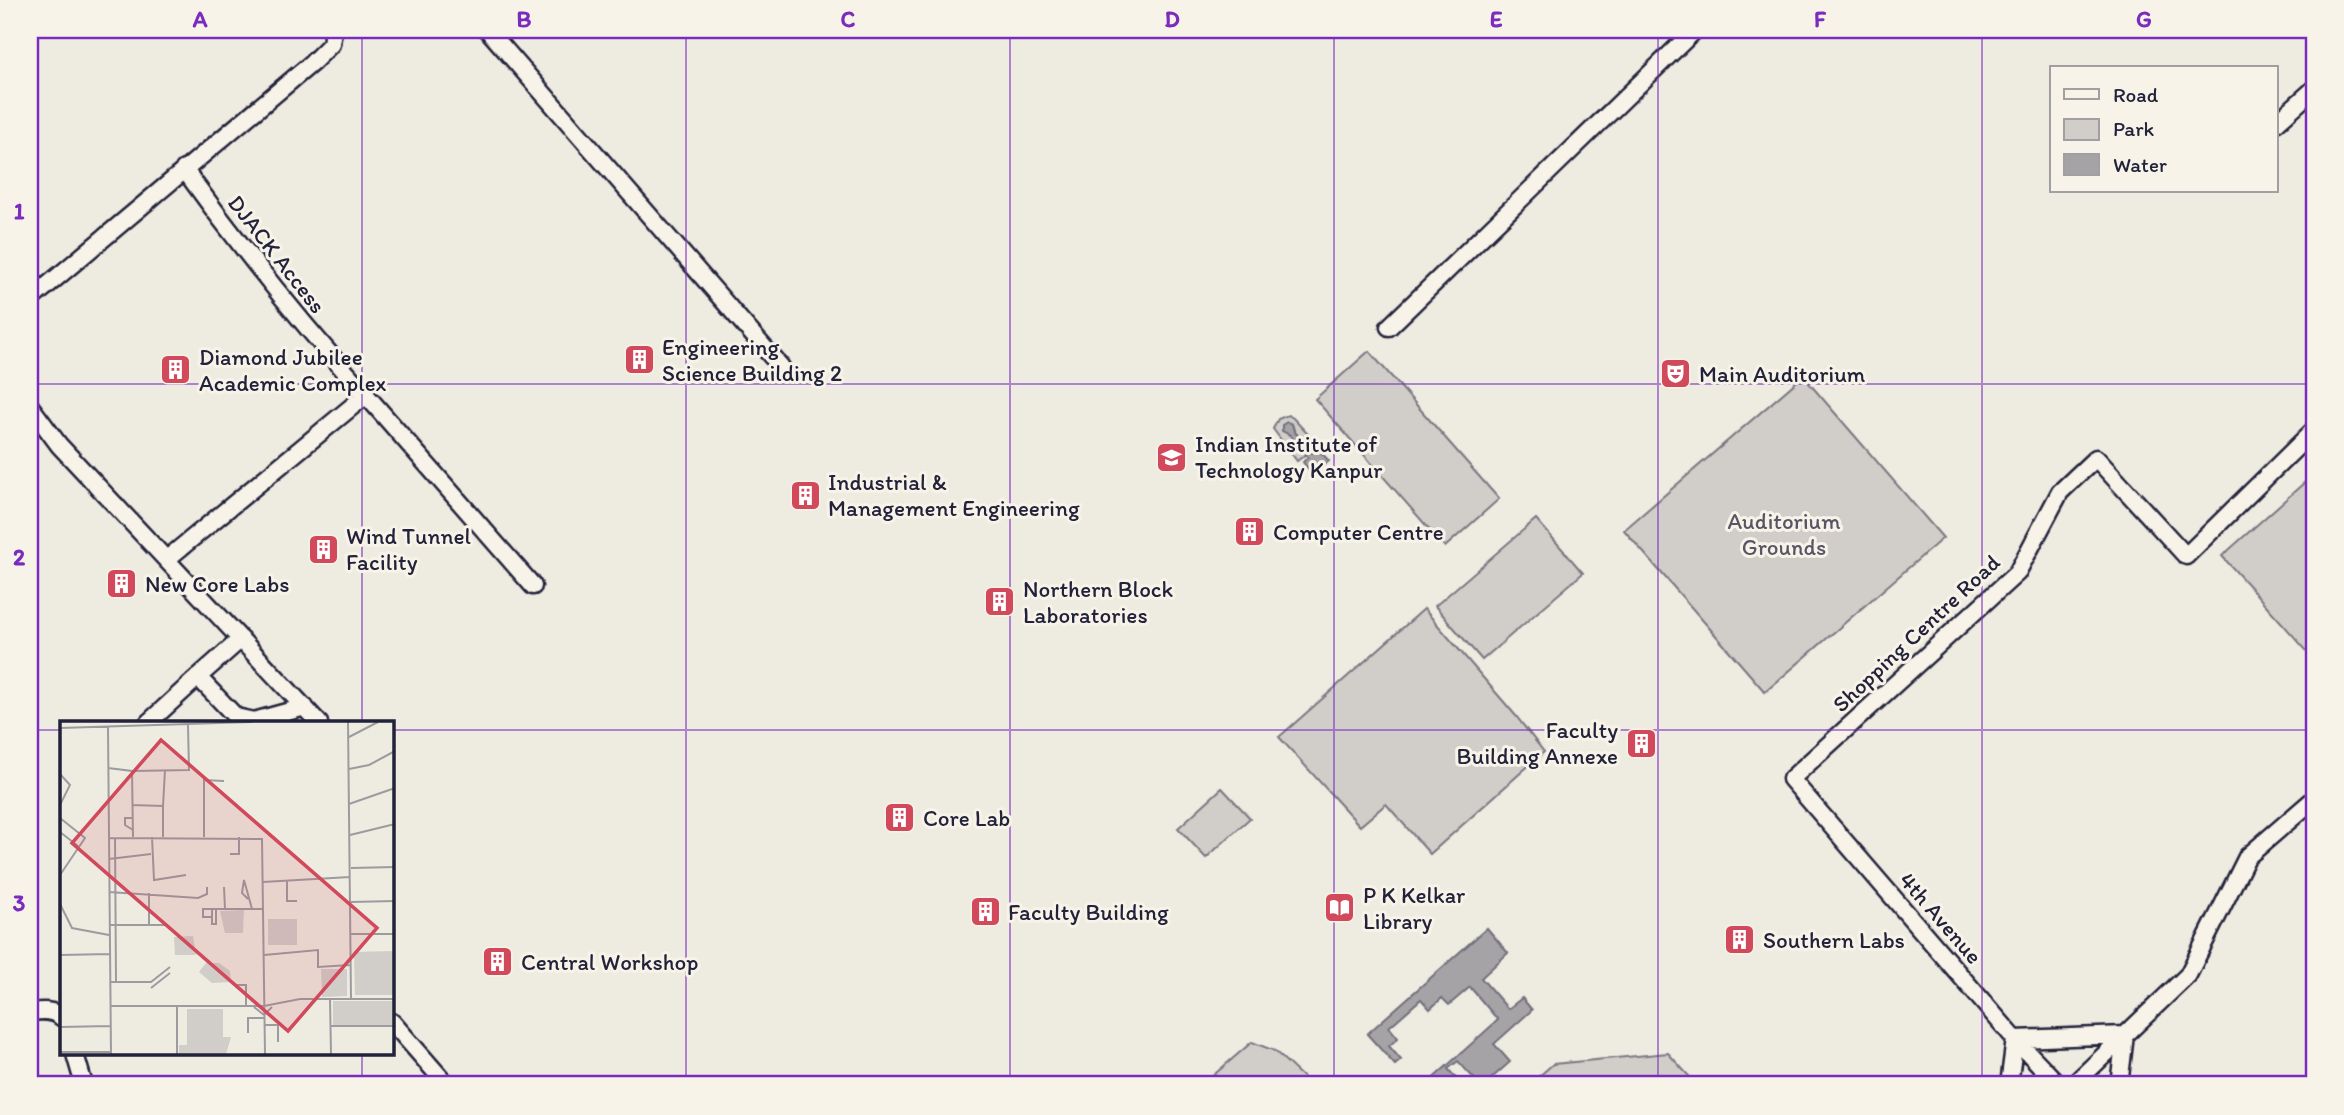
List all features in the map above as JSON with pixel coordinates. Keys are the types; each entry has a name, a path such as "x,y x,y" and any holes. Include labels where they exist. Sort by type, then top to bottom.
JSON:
{"street":[{"path":"30,300 312,63 331,44 333,30"},
{"path":"488,30 781,367"},
{"path":"1390,327 1695,30"},
{"path":"2278,121 2314,89"},
{"name":"DJACK Access","path":"184,169 247,255 305,327 533,586"},
{"path":"167,559 366,395"},
{"path":"30,406 60,445 317,721"},
{"name":"Shopping Centre Road","path":"1791,779 2017,573 2060,492 2096,458 2186,556 2314,430"},
{"path":"150,721 241,639"},
{"path":"198,677 236,717 250,721"},
{"path":"257,721 305,707"},
{"name":"4th Avenue","path":"1791,779 2015,1039 2059,1085"},
{"path":"2073,1085 2188,975 2247,857 2314,799"},
{"path":"30,1012 43,1010 60,1016"},
{"path":"394,1024 447,1085"},
{"path":"2009,1085 2015,1039 2125,1035"},
{"path":"2119,1085 2125,1035"},
{"path":"76,1056 83,1085"}],"green space":[{"path":"1369,351 1499,499 1445,547 1315,399"},
{"name":"Auditorium Grounds","path":"1803,376 1943,538 1765,692 1624,530"},
{"path":"1288,415 1317,444 1310,450 1293,427 1290,435 1306,454 1297,461 1273,429 1278,419"},
{"path":"2314,474 2314,659 2222,556"},
{"path":"1536,519 1583,573 1482,660 1435,606"},
{"path":"1424,609 1544,752 1430,854 1386,804 1360,826 1279,737"},
{"path":"1222,788 1250,818 1206,858 1178,828"},
{"path":"1252,1042 1275,1051 1311,1085 1202,1085"},
{"path":"1668,1053 1697,1085 1529,1085 1553,1064"}],"water":[{"path":"1287,422 1292,424 1294,431 1312,453 1318,449 1329,461 1313,475 1303,462 1308,457 1290,435 1282,431 1282,425"},
{"path":"1487,928 1508,953 1481,978 1508,1009 1522,998 1532,1010 1494,1044 1510,1062 1484,1085 1480,1085 1458,1061 1448,1069 1455,1077 1446,1085 1432,1085 1429,1082 1498,1020 1470,987 1449,1005 1442,998 1430,1009 1421,999 1389,1027 1398,1038 1389,1046 1401,1060 1395,1065 1367,1034"}],"place":[{"name":"Engineering Science Building 2","path":"639,360"},
{"name":"Diamond Jubilee Academic Complex","path":"176,370"},
{"name":"Main Auditorium","path":"1676,374"},
{"name":"Indian Institute of Technology Kanpur","path":"1172,457"},
{"name":"Industrial & Management Engineering","path":"805,495"},
{"name":"Computer Centre","path":"1250,532"},
{"name":"Wind Tunnel Facility","path":"323,549"},
{"name":"New Core Labs","path":"122,584"},
{"name":"Northern Block Laboratories","path":"1000,602"},
{"name":"Faculty Building Annexe","path":"1641,743"},
{"name":"Core Lab","path":"900,818"},
{"name":"P K Kelkar Library","path":"1340,908"},
{"name":"Faculty Building","path":"985,912"},
{"name":"Southern Labs","path":"1740,940"},
{"name":"Central Workshop","path":"498,962"}]}
